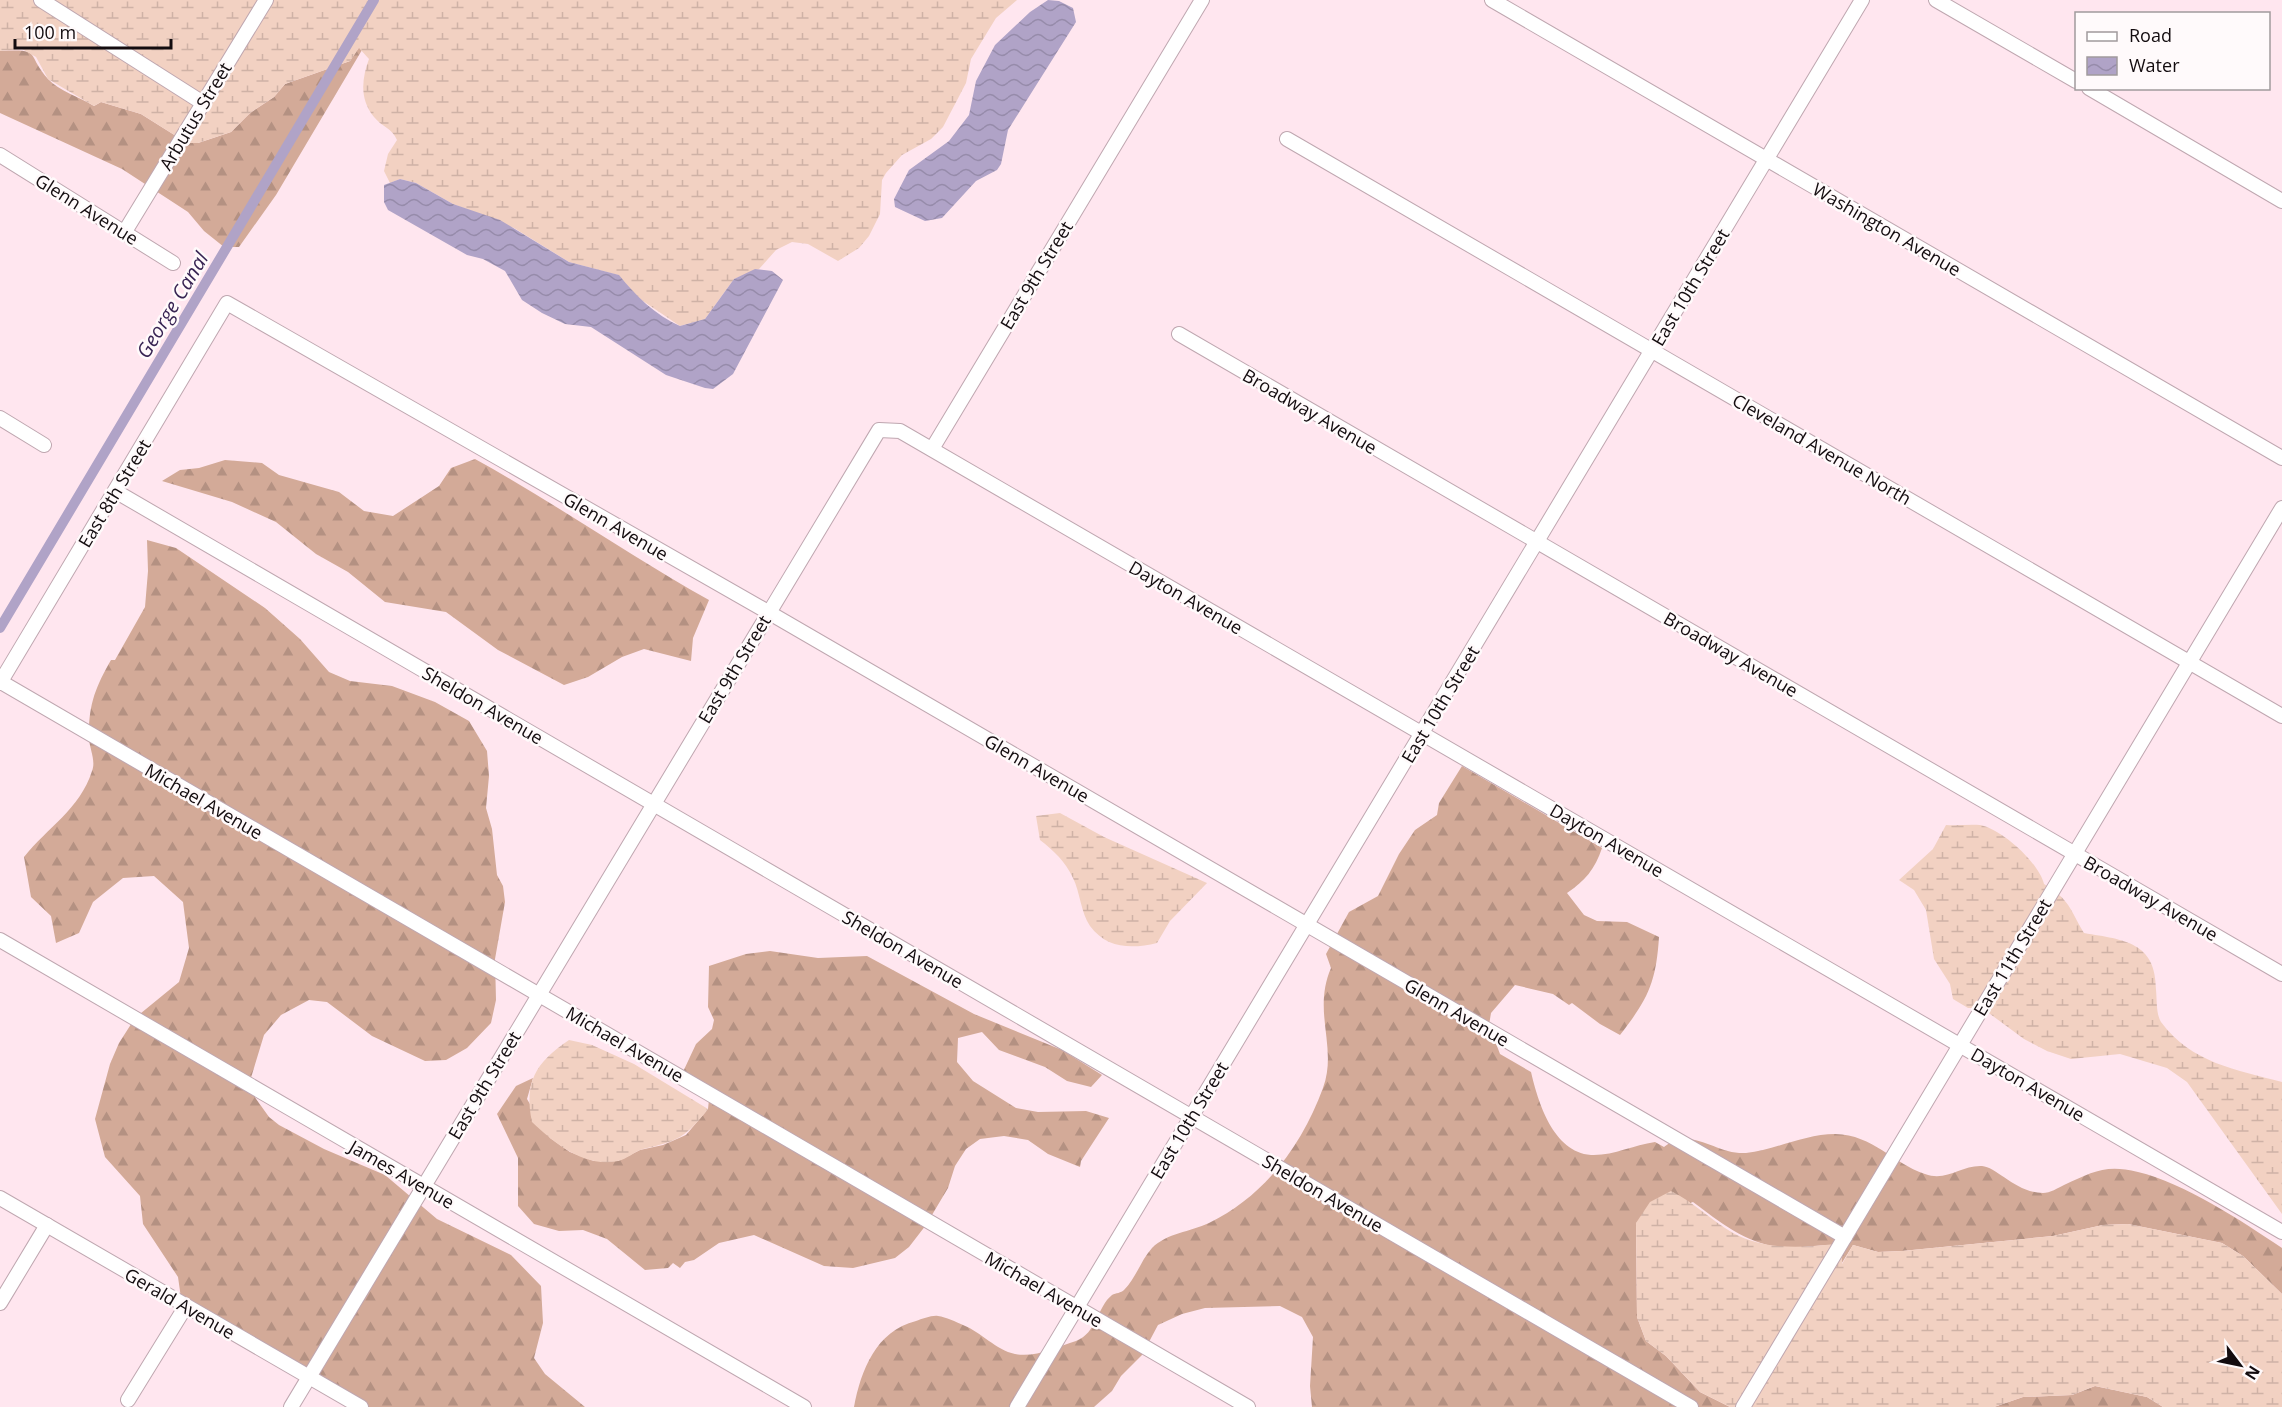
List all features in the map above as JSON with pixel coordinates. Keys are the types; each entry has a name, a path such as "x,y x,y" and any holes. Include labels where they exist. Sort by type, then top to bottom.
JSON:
{"street":[{"path":"41,0 203,103"},
{"name":"Arbutus Street","path":"124,233 266,0"},
{"name":"East 9th Street","path":"291,1407 879,430 900,431 932,449 1202,0"},
{"name":"Washington Avenue","path":"1492,0 2282,458"},
{"name":"East 10th Street","path":"1017,1407 1862,0"},
{"path":"1936,0 2075,80"},
{"path":"2092,90 2282,201"},
{"name":"Cleveland Avenue North","path":"1287,139 2282,716"},
{"name":"Glenn Avenue","path":"0,155 173,263"},
{"name":"Glenn Avenue","path":"227,303 768,612 1845,1237"},
{"name":"East 8th Street","path":"0,682 227,303"},
{"name":"Broadway Avenue","path":"1179,334 2282,974"},
{"path":"0,418 44,445"},
{"name":"Dayton Avenue","path":"932,449 2282,1232"},
{"name":"Sheldon Avenue","path":"115,491 1690,1407"},
{"name":"East 11th Street","path":"1743,1407 2282,508"},
{"name":"Michael Avenue","path":"0,682 1248,1407"},
{"name":"James Avenue","path":"0,940 804,1407"},
{"name":"Gerald Avenue","path":"0,1198 361,1407"},
{"path":"0,1304 47,1225"},
{"path":"128,1400 186,1306"}],"green space":[{"path":"0,0 1017,0 996,18 971,59 966,83 943,127 931,139 902,155 886,173 882,180 880,214 869,236 859,248 838,261 808,244 792,242 776,250 759,269 734,279 705,319 680,326 640,299 618,275 569,262 514,228 453,204 416,183 400,179 390,183 384,171 388,154 397,140 374,117 366,103 363,88 369,59 359,48 350,61 285,84 274,97 250,113 231,132 198,143 190,143 141,114 101,102 94,106 48,79 36,57 22,49 0,51"},
{"path":"359,47 362,50 276,195 239,247 224,247 204,231 188,212 122,169 0,113 0,51 22,51 32,54 41,70 53,83 94,106 101,102 141,114 176,136 198,143 231,132 250,113 274,97 285,84 350,61"},
{"path":"475,459 709,600 693,638 691,661 644,649 622,657 588,677 564,685 498,650 446,612 385,602 348,572 316,554 276,522 232,502 162,481 180,470 199,468 225,460 262,463 279,475 339,492 364,511 393,516 439,486 451,468"},
{"path":"147,540 176,548 265,608 300,639 329,672 350,681 392,686 435,702 469,721 487,751 489,776 486,808 492,829 497,875 503,886 505,902 495,959 496,1000 491,1023 467,1048 446,1060 425,1061 372,1036 327,1002 309,1000 281,1015 264,1035 250,1081 254,1096 269,1117 279,1125 324,1149 385,1175 437,1219 511,1255 541,1286 543,1323 534,1358 545,1374 585,1407 358,1407 182,1305 178,1277 143,1224 140,1196 105,1157 95,1119 110,1064 119,1043 135,1018 179,982 189,948 183,902 154,876 123,878 93,902 79,933 56,943 51,916 31,897 24,857 71,807 87,784 93,767 89,739 91,707 105,670 111,660 115,660 145,607 148,571"},
{"path":"1462,766 1602,848 1589,874 1567,893 1584,915 1597,921 1627,922 1659,937 1656,967 1649,990 1620,1035 1600,1024 1572,1003 1569,1005 1553,994 1515,985 1491,1013 1489,1025 1500,1054 1531,1072 1549,1124 1567,1145 1578,1152 1599,1155 1655,1142 1664,1147 1674,1141 1684,1139 1704,1142 1724,1150 1746,1153 1835,1134 1861,1139 1925,1174 1940,1176 1974,1166 1982,1166 1988,1167 2024,1189 2043,1193 2083,1176 2108,1169 2138,1172 2156,1177 2193,1194 2282,1248 2282,1294 2243,1256 2222,1243 2128,1224 2103,1225 2053,1236 1902,1251 1878,1252 1853,1245 1835,1274 1841,1264 1842,1255 1831,1245 1791,1248 1767,1245 1733,1230 1693,1202 1636,1223 1637,1317 1646,1341 1666,1356 1700,1392 1730,1407 1312,1407 1310,1386 1313,1337 1302,1317 1280,1306 1205,1308 1182,1314 1158,1325 1142,1355 1121,1376 1112,1391 1094,1407 854,1407 866,1366 881,1343 890,1333 902,1326 924,1318 936,1316 951,1320 970,1328 1001,1349 1015,1354 1038,1353 1076,1341 1093,1326 1107,1300 1112,1295 1123,1291 1128,1285 1152,1248 1165,1239 1202,1226 1229,1212 1264,1183 1292,1149 1323,1088 1328,1058 1324,1000 1331,968 1326,954 1349,912 1378,896 1399,854 1415,830 1437,815 1439,803"},
{"path":"1060,813 1104,837 1207,883 1170,921 1157,943 1129,946 1112,943 1097,934 1090,926 1070,872 1059,857 1040,840 1036,816"},
{"path":"1946,825 1980,825 1999,833 2035,866 2044,884 2065,900 2084,933 2125,941 2144,953 2151,962 2155,974 2159,1019 2186,1047 2232,1069 2282,1082 2282,1214 2187,1082 2167,1068 2120,1054 2071,1059 2047,1051 2024,1039 1982,1008 1968,1008 1953,999 1950,984 1934,959 1926,910 1914,890 1899,880 1933,849"},
{"path":"770,951 818,958 867,956 974,1014 1062,1050 1102,1075 1091,1087 1067,1081 1045,1067 999,1050 982,1032 958,1038 957,1062 973,1081 1016,1108 1038,1112 1086,1111 1109,1118 1081,1161 1080,1167 1048,1154 1028,1140 1004,1136 980,1139 966,1149 955,1166 948,1188 926,1225 909,1247 895,1258 853,1268 824,1266 754,1235 719,1243 694,1260 685,1262 680,1268 673,1263 668,1268 645,1270 607,1239 583,1230 559,1231 534,1224 518,1206 518,1158 497,1114 516,1086 533,1078 527,1099 550,1138 570,1152 594,1161 618,1161 640,1150 663,1145 686,1135 708,1109 710,1090 682,1074 696,1044 712,1029 714,1020 708,1007 709,966 746,954"},
{"path":"569,1040 592,1045 634,1064 708,1109 680,1137 640,1150 618,1161 593,1161 570,1152 532,1122 530,1108 531,1085 540,1066 557,1048"},
{"path":"1671,1191 1745,1239 1783,1246 1835,1244 1842,1254 1842,1264 1853,1245 1878,1252 1902,1251 2053,1236 2103,1225 2128,1224 2222,1243 2243,1256 2282,1294 2282,1407 2163,1407 2147,1397 2095,1386 2072,1395 2023,1397 1994,1407 1730,1407 1700,1392 1666,1356 1646,1341 1637,1317 1636,1223 1650,1202"},
{"path":"2095,1386 2147,1397 2163,1407 1994,1407 2023,1397 2072,1395"}],"water":[{"path":"1048,0 1059,1 1073,8 1076,22 1008,130 1001,164 997,170 976,181 942,218 925,221 895,207 894,199 909,170 949,141 969,115 976,81 995,45 1030,12"},
{"path":"400,179 416,183 453,204 500,220 569,262 619,275 646,304 680,326 705,319 734,279 755,269 772,271 783,280 733,374 713,389 705,388 666,375 591,327 565,324 542,313 522,300 505,271 483,259 467,255 388,210 384,202 384,185"}],"waterway":[{"name":"George Canal","path":"0,628 374,0"}]}
